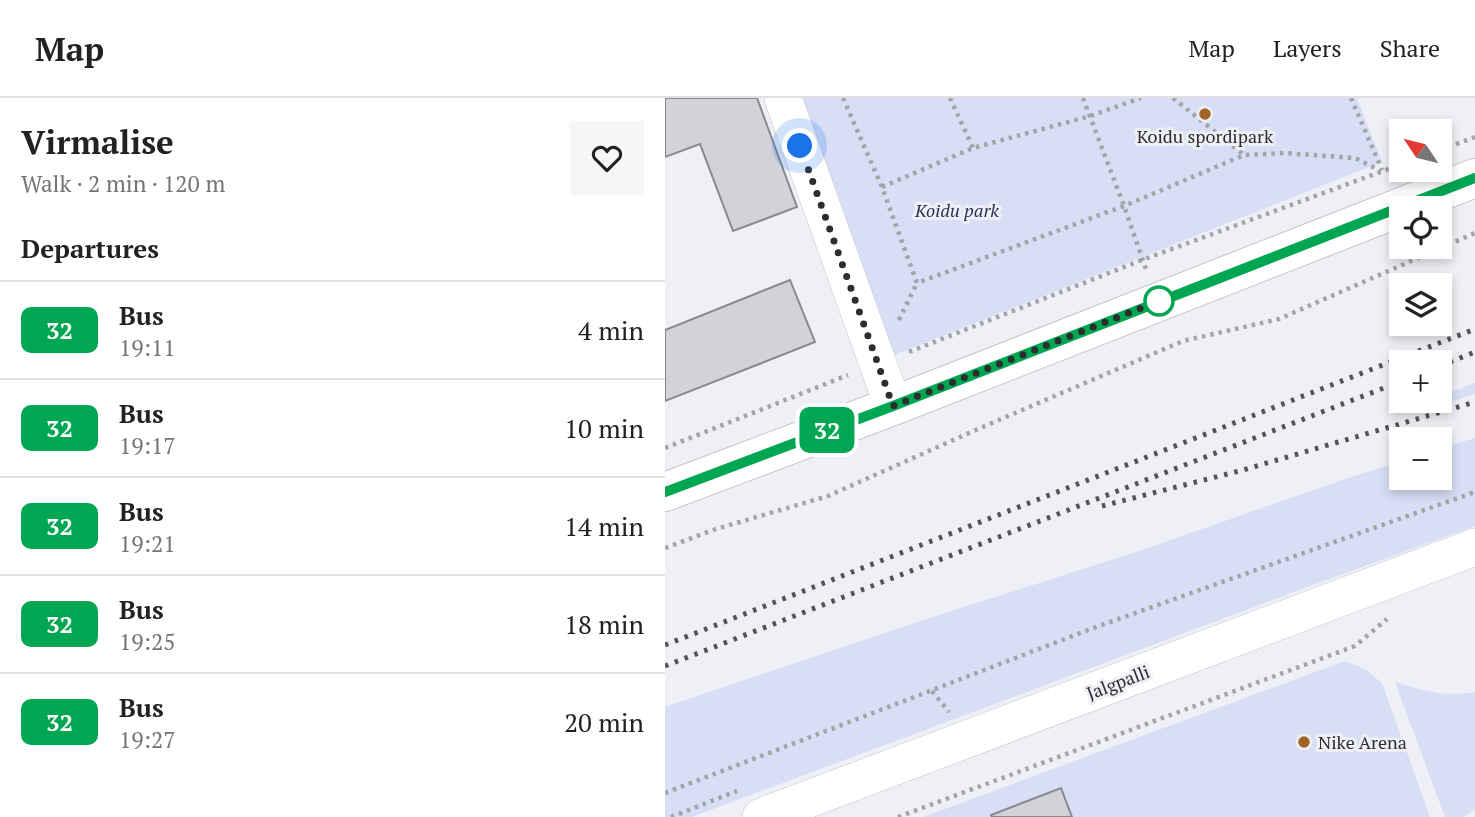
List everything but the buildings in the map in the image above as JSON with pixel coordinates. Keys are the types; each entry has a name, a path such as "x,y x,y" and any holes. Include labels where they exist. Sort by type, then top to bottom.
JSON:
{"main road":[{"path":"665,492 893,406 1475,178"}],"street":[{"path":"783,98 893,406"},
{"name":"Jalgpalli","path":"761,817 1475,547"}],"path":[{"path":"843,98 882,187 917,283 1124,206 1244,155 1284,153 1355,158 1382,171"},
{"path":"950,98 974,148"},
{"path":"1083,98 1149,276"},
{"path":"882,187 974,148 1090,116 1141,98"},
{"path":"1173,98 1244,155"},
{"path":"1351,98 1382,171"},
{"path":"1453,145 1475,137"},
{"path":"665,448 1142,260 1389,169"},
{"path":"665,548 716,529 828,496 1183,341 1279,319 1475,233"},
{"path":"665,793 1096,628 1475,492"},
{"path":"898,817 1355,646 1396,611"},
{"path":"932,691 949,712"}],"green space":[{"name":"Koidu park","path":"799,98 1357,98 1382,162 892,356"},
{"path":"1475,383 1475,394 1452,402 1452,392"},
{"path":"1475,438 1475,526 692,817 665,817 665,707 1139,551 1389,465 1389,490 1452,490 1452,445"},
{"path":"1345,661 1365,669 1382,683 1430,817 923,817"},
{"path":"1395,682 1434,692 1475,692 1475,810 1463,817 1445,817"}],"railway":[{"path":"665,645 1475,329"},
{"path":"1452,361 1475,352"},
{"path":"665,666 1389,386"},
{"path":"1102,506 1243,470 1475,402"}],"bus line":[{"name":"32","path":"665,492 893,406 1475,178"}],"place":[{"name":"Koidu spordipark","path":"1205,114"},
{"name":"Nike Arena","path":"1304,742"}],"route":[{"path":"800,146 893,406 1159,301"}]}
